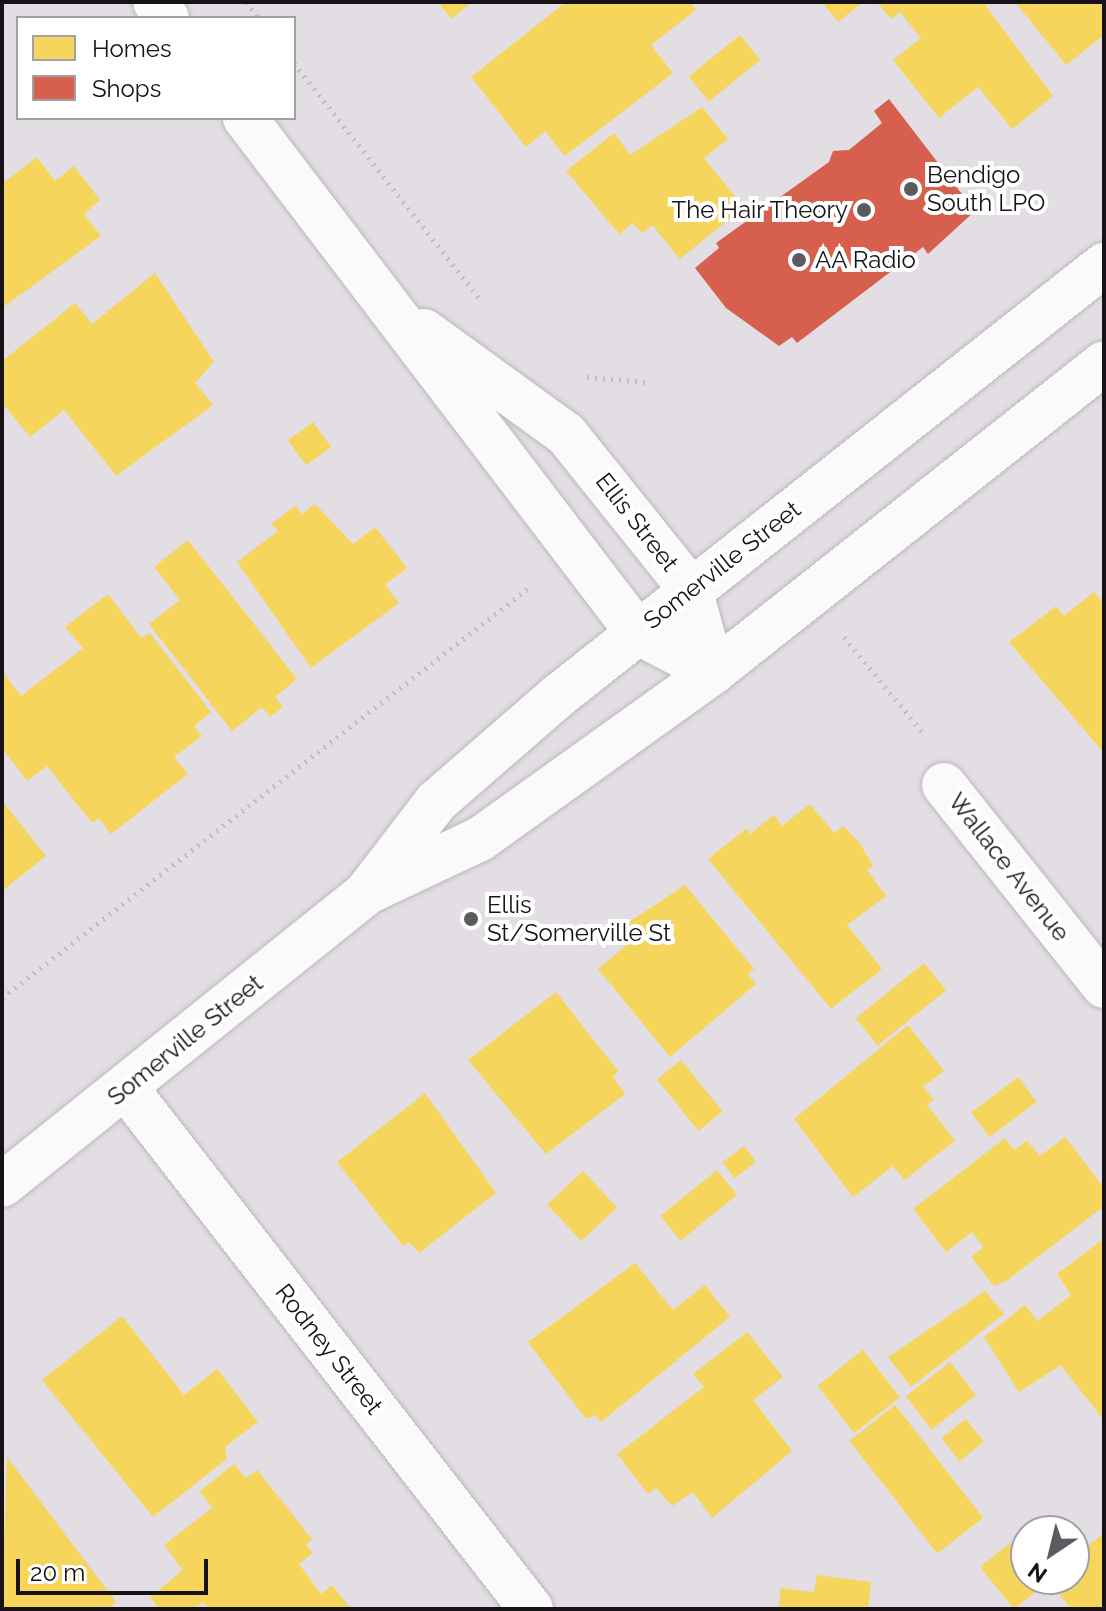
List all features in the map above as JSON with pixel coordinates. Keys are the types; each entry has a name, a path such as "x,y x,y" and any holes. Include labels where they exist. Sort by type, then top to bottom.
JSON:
{"street":[{"name":"Ellis Street","path":"247,120 396,311 525,492 637,632 713,672"},
{"name":"Somerville Street","path":"2,1185 366,893 436,802 637,632 1104,265"},
{"name":"Ellis Street","path":"396,311 566,434 690,589 713,672"},
{"name":"Somerville Street","path":"366,893 480,839 713,672 1104,363"},
{"name":"Wallace Avenue","path":"944,785 1104,986"},
{"name":"Rodney Street","path":"126,1088 531,1609"}],"path":[{"path":"296,66 484,304"},
{"path":"571,376 646,382"},
{"path":"2,998 530,587"},
{"path":"833,624 960,773 944,785"}],"building: Homes":[{"path":"438,2 472,2 451,19"},
{"path":"566,2 690,2 696,10 651,45 673,73 565,156 545,131 526,147 471,77"},
{"path":"822,2 863,2 838,22"},
{"path":"877,2 983,2 1053,96 1012,129 978,87 939,118 893,60 921,38 900,12 891,19"},
{"path":"1015,2 1104,2 1104,35 1066,65"},
{"path":"740,35 760,60 709,101 689,77"},
{"path":"702,107 728,139 704,158 744,207 680,259 652,225 642,233 633,223 619,234 566,171 614,133 630,155"},
{"path":"37,157 55,181 74,166 100,200 84,214 101,236 2,308 2,184"},
{"path":"155,273 214,362 195,383 213,405 116,476 64,410 30,437 2,403 2,361 75,303 92,324"},
{"path":"313,422 331,447 306,465 288,440"},
{"path":"315,504 353,544 375,527 407,568 385,585 399,603 311,668 237,562 278,531 271,524 295,506 302,514"},
{"path":"188,540 297,679 275,697 283,707 270,717 262,707 232,731 149,624 180,600 154,567"},
{"path":"1094,592 1104,604 1104,753 1009,642 1056,606 1064,616"},
{"path":"108,594 141,638 150,633 211,712 194,726 202,736 174,757 188,774 111,834 99,818 92,823 47,766 27,781 2,748 2,671 21,696 83,648 65,627"},
{"path":"2,801 46,856 2,891"},
{"path":"810,804 834,833 843,826 859,842 873,866 867,870 886,896 847,925 882,969 831,1009 708,859 747,828 750,834 774,815 782,826"},
{"path":"685,885 754,969 748,974 756,984 670,1057 598,969 634,939 623,926"},
{"path":"924,963 946,990 878,1046 856,1018"},
{"path":"556,992 618,1071 613,1077 625,1094 546,1154 468,1060"},
{"path":"908,1025 944,1071 923,1087 934,1100 927,1105 955,1141 904,1180 893,1166 853,1197 794,1119"},
{"path":"681,1060 723,1111 698,1131 657,1080"},
{"path":"1018,1077 1037,1102 990,1137 971,1113"},
{"path":"425,1093 496,1193 419,1253 409,1242 403,1246 337,1162"},
{"path":"1065,1137 1104,1188 1104,1206 1008,1280 994,1286 971,1257 983,1247 972,1232 946,1252 913,1209 1005,1138 1014,1150 1027,1141 1040,1156"},
{"path":"744,1146 756,1162 734,1178 722,1162"},
{"path":"717,1170 737,1195 680,1241 660,1216"},
{"path":"583,1171 617,1208 581,1241 547,1204"},
{"path":"1102,1240 1102,1418 1061,1365 1019,1392 984,1337 1025,1305 1037,1321 1071,1295 1057,1274"},
{"path":"635,1263 673,1310 705,1285 730,1317 601,1422 595,1415 586,1419 528,1342"},
{"path":"985,1291 1004,1314 911,1387 888,1357"},
{"path":"122,1316 184,1395 217,1369 258,1422 225,1447 227,1459 153,1517 42,1380"},
{"path":"747,1332 783,1377 753,1400 792,1451 712,1518 693,1492 672,1506 656,1488 648,1494 617,1454 704,1387 693,1374"},
{"path":"863,1350 900,1397 854,1433 817,1386"},
{"path":"950,1362 976,1395 932,1430 906,1396"},
{"path":"895,1405 983,1518 937,1553 849,1441"},
{"path":"966,1419 984,1442 959,1461 942,1438"},
{"path":"7,1457 116,1602 107,1609 2,1609"},
{"path":"234,1464 245,1478 257,1470 312,1539 306,1545 313,1553 299,1564 321,1594 332,1585 351,1609 209,1609 203,1602 194,1609 159,1609 150,1597 183,1570 164,1545 212,1508 200,1491"},
{"path":"1104,1533 1104,1609 1071,1609 1060,1595 1090,1595 1090,1544"},
{"path":"1010,1543 1010,1595 1032,1595 1014,1609 980,1567"},
{"path":"817,1575 871,1582 868,1609 778,1609 781,1588 814,1592"}],"building: Shops":[{"path":"889,99 975,211 928,254 923,247 797,343 792,337 779,346 726,308 695,268 719,248 716,243 829,162 833,151 849,150 882,123 874,111"}],"place":[{"name":"Bendigo South LPO","path":"911,189"},
{"name":"The Hair Theory","path":"864,210"},
{"name":"AA Radio","path":"799,260"},
{"name":"Ellis St/Somerville St","path":"471,919"}]}
